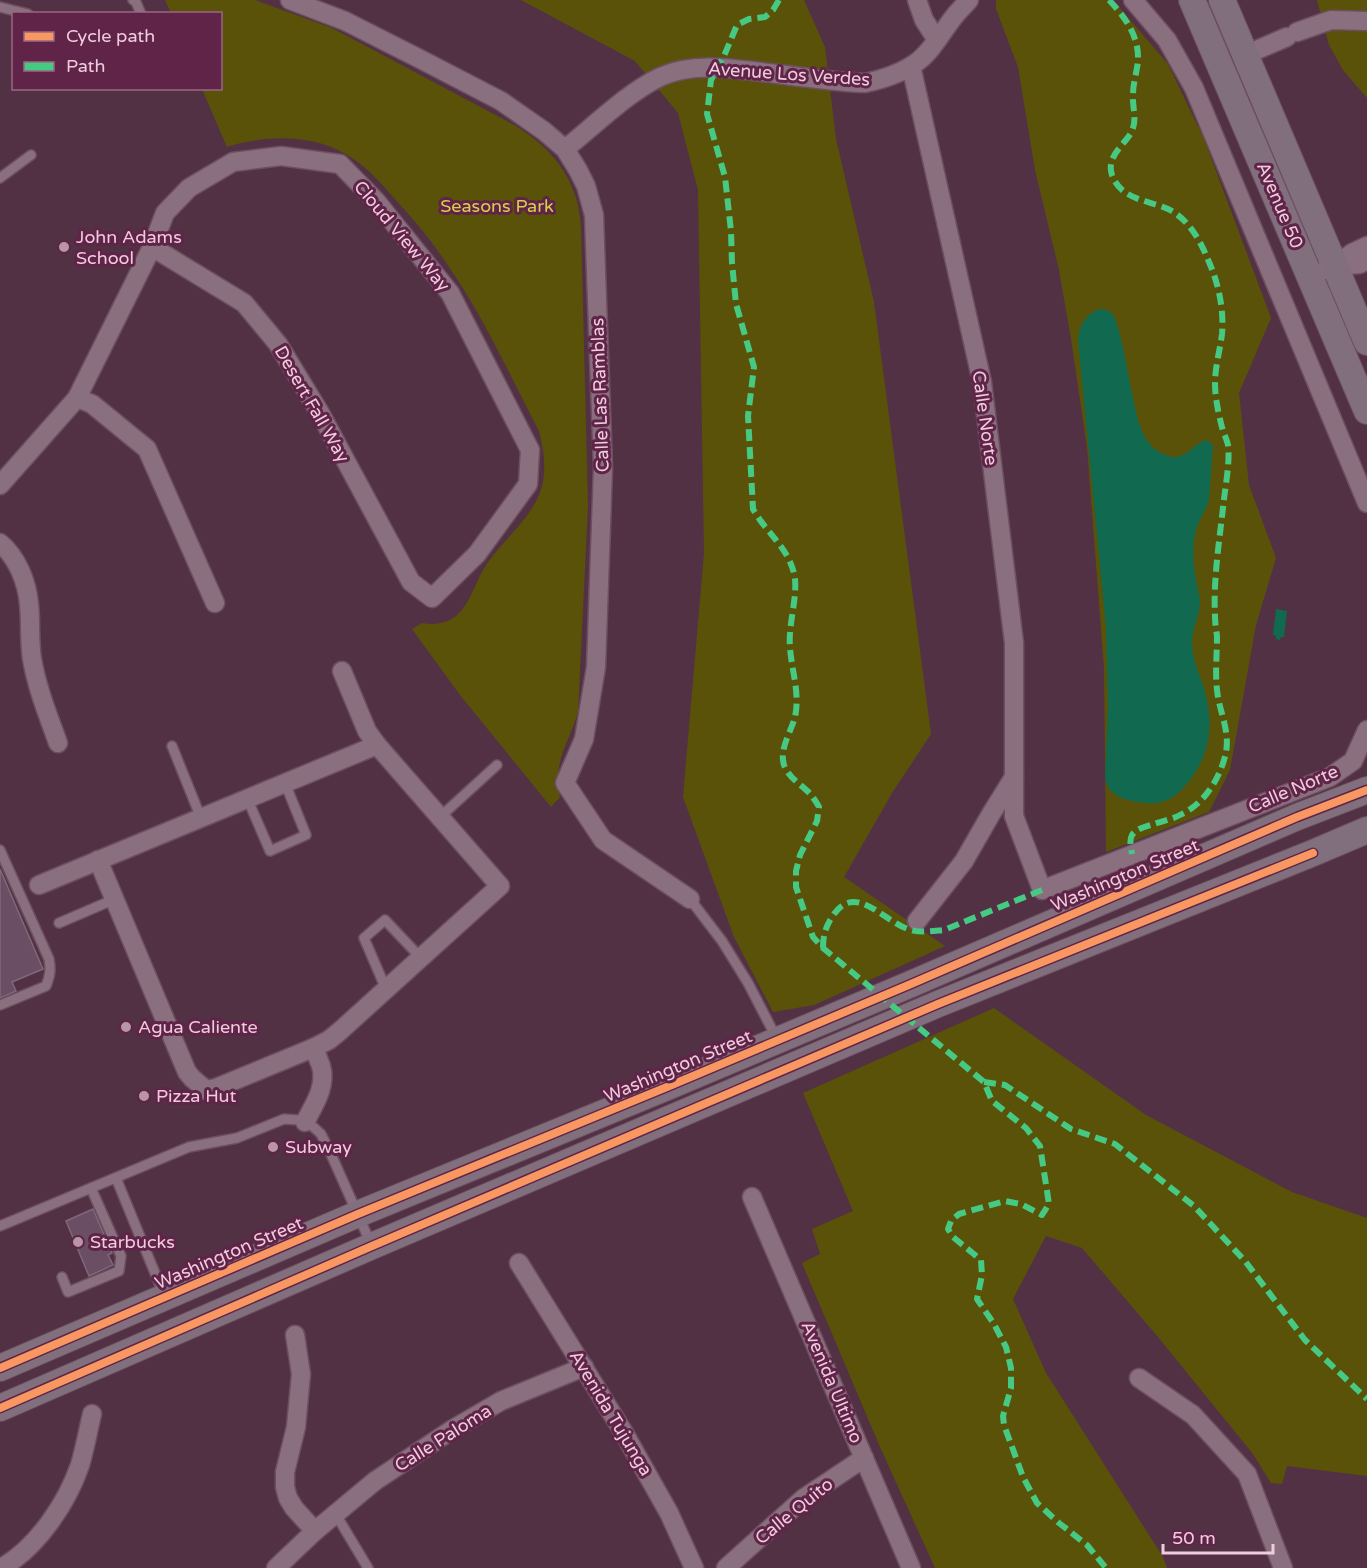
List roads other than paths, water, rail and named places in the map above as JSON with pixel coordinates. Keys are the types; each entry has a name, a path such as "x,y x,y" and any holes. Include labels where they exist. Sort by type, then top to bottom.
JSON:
{"main road":[{"name":"Avenue 50","path":"1192,0 1367,411"},
{"name":"Avenue 50","path":"1222,0 1367,342"},
{"name":"Washington Street","path":"0,1368 358,1214 778,1040 1297,817 1367,790"},
{"path":"0,1408 938,1004 1367,830"}],"street":[{"name":"Calle Las Ramblas","path":"290,0 345,21 501,101 565,149 586,186 594,215 603,468 596,667 584,739 565,783 603,840 690,899"},
{"path":"917,0 924,20 937,40"},
{"name":"Avenue Los Verdes","path":"565,149 631,96 669,74 702,69 737,69 865,83 901,72 919,61 969,0"},
{"path":"1133,0 1167,40 1194,88 1367,502"},
{"path":"1245,55 1331,20 1367,21"},
{"name":"Calle Norte","path":"911,66 982,382 1014,643 1014,816 1042,890 1330,777 1353,761 1367,730"},
{"name":"Cloud View Way","path":"0,485 77,398 152,247 165,213 189,188 233,162 281,156 340,164 376,201 450,293 530,450 528,484 477,554 432,598"},
{"path":"1310,277 1335,266 1352,253 1367,246"},
{"name":"Desert Fall Way","path":"152,247 244,303 278,344 320,412 411,582 432,598"},
{"path":"1335,266 1360,264 1367,260"},
{"path":"77,398 92,404 147,449 215,603"},
{"path":"0,543 14,559 25,586 29,603 32,659 39,688 58,743"},
{"path":"98,860 187,1072 200,1086 206,1090 216,1088 329,1040 500,886 377,745 367,731 342,671"},
{"path":"39,885 377,745"},
{"path":"916,921 964,861 1014,777"},
{"path":"305,1122 319,1094 323,1079 321,1066 313,1048"},
{"name":"Avenida Ultimo","path":"752,1197 911,1568"},
{"name":"Avenida Tujunga","path":"519,1263 624,1433 669,1513 694,1568"},
{"path":"295,1335 301,1374 296,1427 285,1472 285,1487 294,1508 315,1531"},
{"name":"Calle Paloma","path":"276,1568 335,1513 375,1481 462,1423 501,1401 584,1367"},
{"path":"1139,1378 1193,1415 1247,1474 1283,1568"},
{"path":"1,1568 21,1555 32,1544 60,1508 79,1466 92,1414"},
{"name":"Calle Quito","path":"726,1568 804,1498 864,1458"}],"lane":[{"path":"0,7 20,12"},
{"path":"0,178 31,155"},
{"path":"172,746 201,818"},
{"path":"440,817 497,765"},
{"path":"247,798 270,851 306,835 285,783"},
{"path":"0,850 49,959 51,969 46,986 0,1005"},
{"path":"59,923 115,899"},
{"path":"690,899 722,941 748,983 778,1040"},
{"path":"386,989 364,938 385,920 421,958"},
{"path":"0,1226 189,1147 237,1138 284,1119 309,1123 321,1134 372,1246"},
{"path":"116,1178 164,1297"},
{"path":"62,1277 68,1292 119,1271 121,1257 91,1188"},
{"path":"335,1513 368,1568"}],"place":[{"name":"John Adams School","path":"64,247"},
{"name":"Agua Caliente","path":"126,1027"},
{"name":"Pizza Hut","path":"144,1096"},
{"name":"Subway","path":"273,1147"},
{"name":"Starbucks","path":"78,1242"}],"park label":[{"name":"Seasons Park","path":"497,206"}]}
